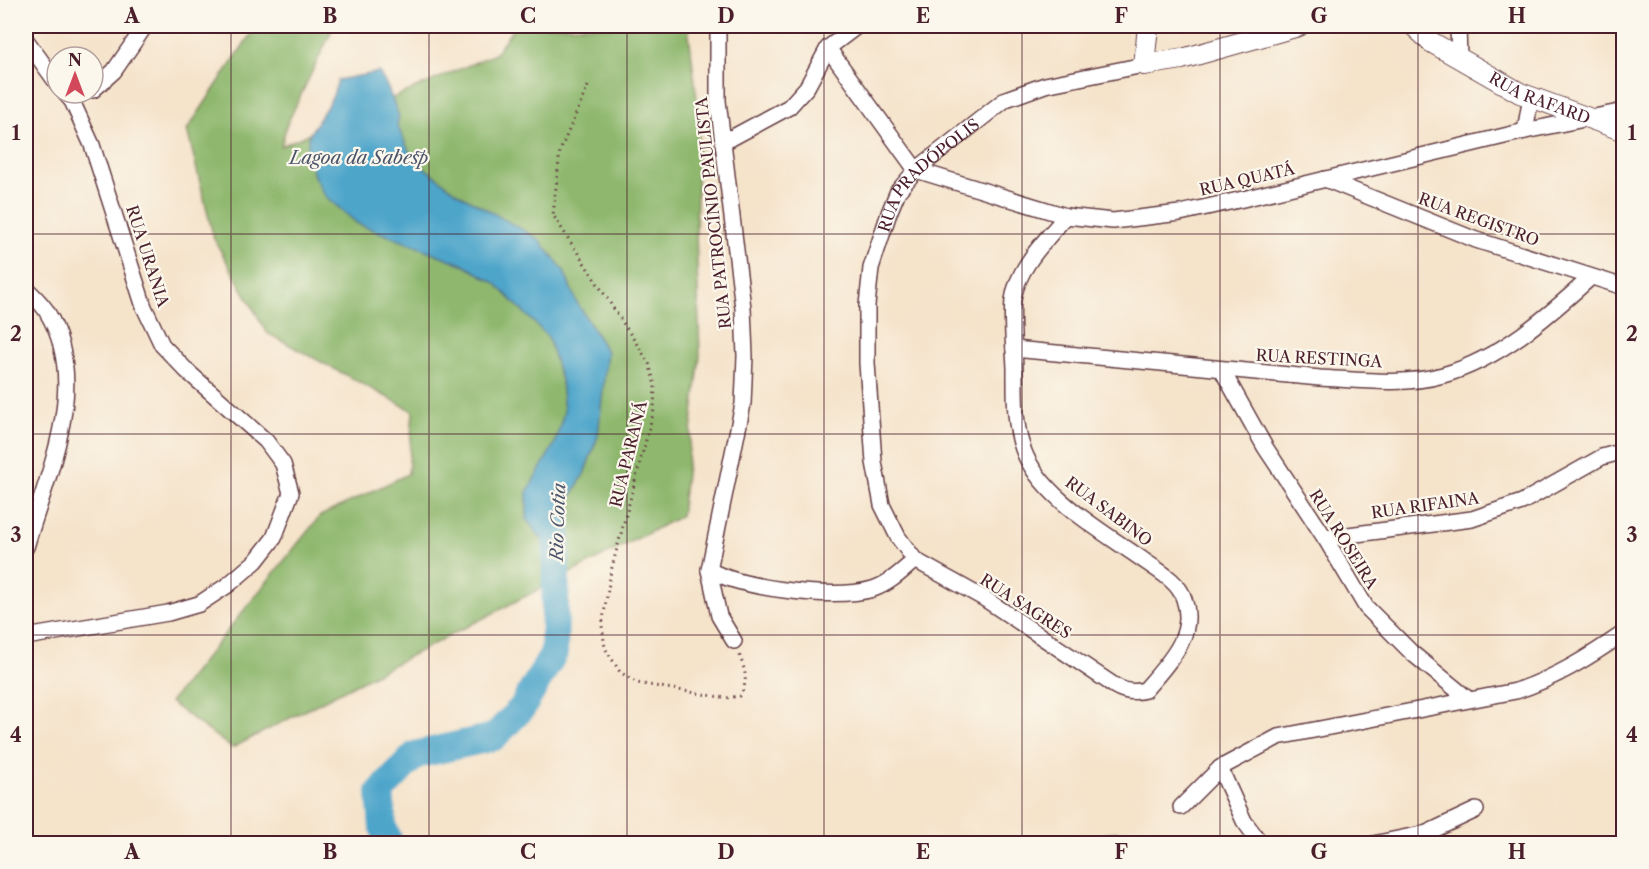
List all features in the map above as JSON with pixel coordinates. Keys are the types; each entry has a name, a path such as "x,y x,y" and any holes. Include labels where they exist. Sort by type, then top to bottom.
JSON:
{"street":[{"path":"105,79 114,71 145,26"},
{"name":"RUA PATROCÍNIO PAULISTA","path":"709,570 719,514 736,446 744,384 743,308 718,101 718,26"},
{"path":"724,142 765,122 789,106 807,87 828,48 857,26"},
{"path":"1144,65 1148,26"},
{"name":"RUA PRADÓPOLIS","path":"915,560 898,537 882,505 874,462 867,363 867,305 871,268 898,190 916,170 948,142 1006,99 1045,85 1182,59 1299,26"},
{"name":"RUA RAFARD","path":"1414,26 1431,42 1459,59 1531,97 1623,131"},
{"path":"1458,26 1459,59"},
{"path":"26,40 45,66"},
{"path":"828,48 916,170"},
{"path":"1525,131 1531,97"},
{"name":"RUA URANIA","path":"26,637 168,613 199,604 228,585 256,561 274,538 291,493 283,464 266,441 187,371 162,345 144,307 92,145 73,105"},
{"name":"RUA QUATÁ","path":"916,170 1066,216 1113,221 1180,213 1525,131 1623,111"},
{"name":"RUA REGISTRO","path":"1325,179 1476,240 1623,287"},
{"name":"RUA SABINO","path":"1066,216 1026,266 1013,298 1016,414 1023,450 1039,477 1081,517 1164,575 1184,597 1188,613 1185,635 1174,656 1145,690 1132,692 1114,686"},
{"name":"RUA RESTINGA","path":"1014,349 1222,370 1365,381 1441,376 1470,366 1521,335 1591,277"},
{"path":"26,288 46,310 60,341 66,375 63,419 26,547"},
{"name":"RUA ROSEIRA","path":"1222,370 1264,447 1377,621 1468,699"},
{"name":"RUA RIFAINA","path":"1325,538 1483,516 1522,502 1602,457 1623,451"},
{"path":"709,570 732,581 757,586 817,593 851,592 874,589 894,578 915,560"},
{"name":"RUA SAGRES","path":"915,560 985,599 1114,686"},
{"path":"709,570 719,616 734,641"},
{"path":"1181,807 1220,768 1278,737 1539,683 1578,664 1623,633"},
{"path":"1220,768 1244,820 1261,843"},
{"path":"1373,843 1413,838 1476,810"}],"path":[{"name":"RUA PARANÁ","path":"588,86 560,151 553,215 649,363 655,385 654,410 611,571 602,626 605,648 620,672 637,683 726,698 740,696 746,685 746,675 734,641"}],"green space":[{"path":"256,26 334,26 287,124 281,146 495,54 515,26 688,26 699,115 696,232 700,356 681,516 232,748 170,702 320,516 408,474 413,411 267,333 214,239 187,130"},
{"path":"1115,832 1176,838 1178,843 1072,843"}],"water":[{"name":"Lagoa da Sabesp","path":"379,72 399,116 397,125 413,159 459,194 539,239 564,271 576,301 607,352 598,436 584,474 568,502 555,557 527,520 527,492 555,443 564,412 561,380 548,337 495,283 462,264 358,224 325,196 314,176 307,150 309,135 332,98 338,80"}],"waterway":[{"name":"Rio Cotia","path":"390,844 383,827 380,792 415,755 494,737 522,708 554,653 557,518"}]}
